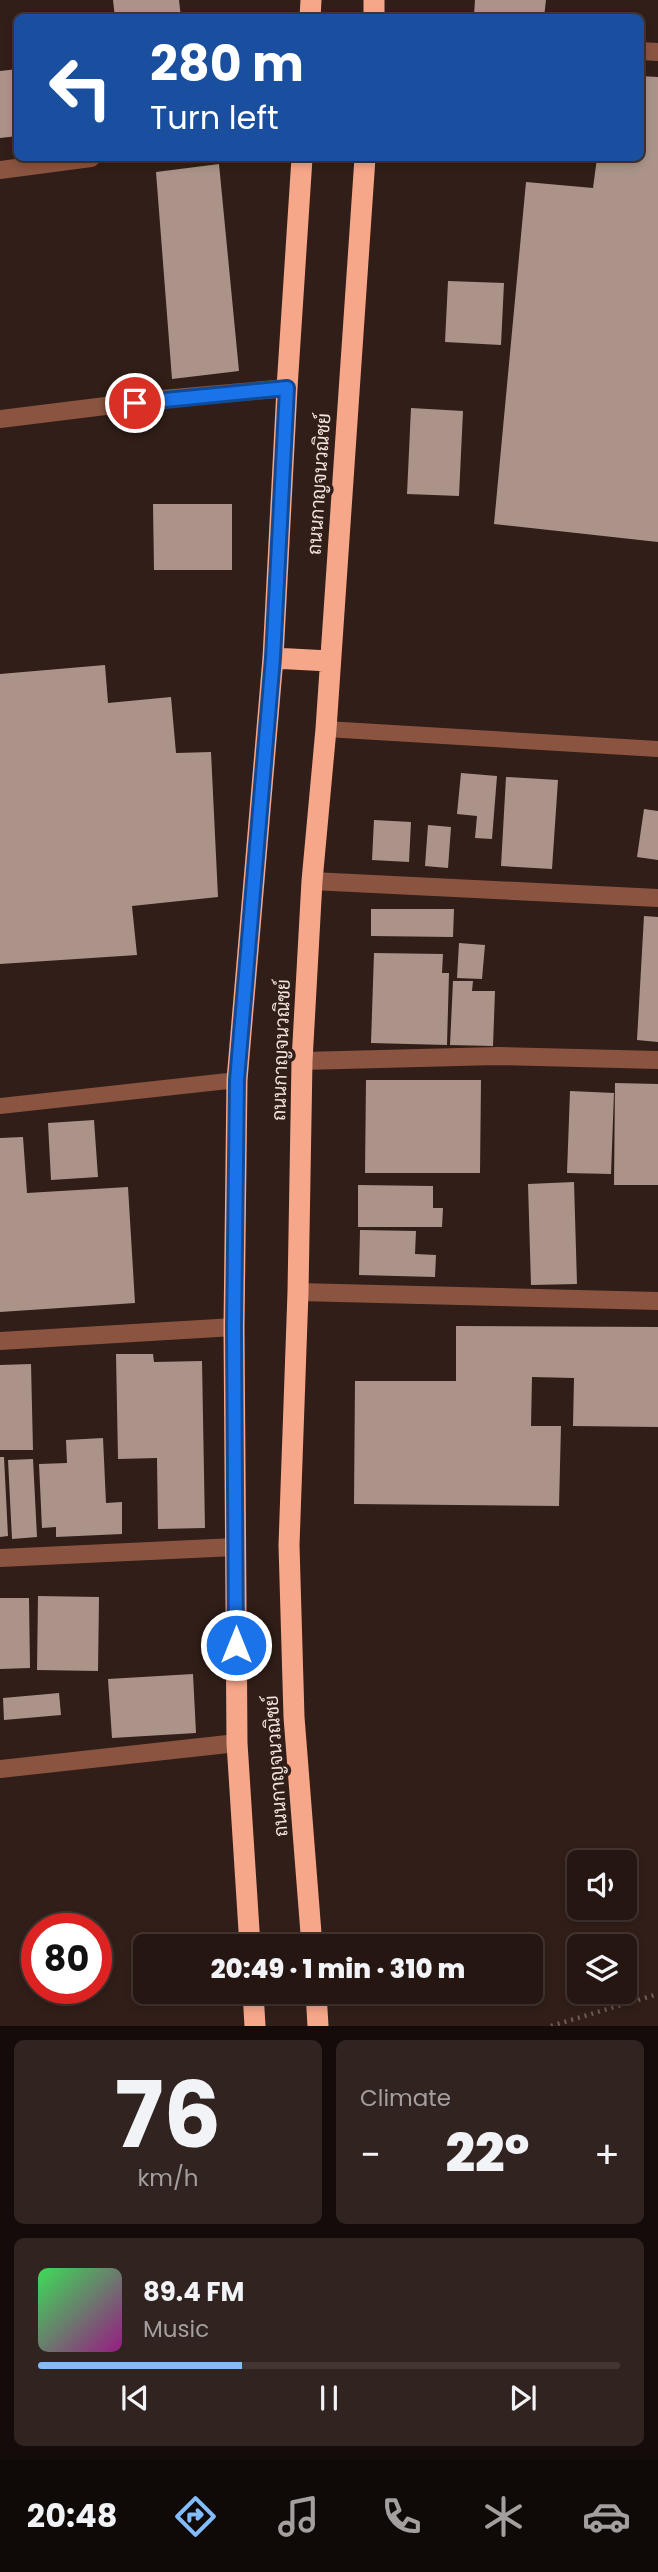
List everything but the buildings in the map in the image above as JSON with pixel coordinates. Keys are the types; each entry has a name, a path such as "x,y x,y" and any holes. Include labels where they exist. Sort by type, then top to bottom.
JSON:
{"highway":[{"name":"ถนนกาญจนวณิชย์","path":"249,1934 237,1743 234,1327 237,1080 273,658 302,161"},
{"name":"ถนนกาญจนวณิชย์","path":"311,1934 294,1717 289,1545 298,1292 302,1061 312,881 326,729 365,161"},
{"path":"273,658 330,661"},
{"path":"254,2004 255,2026"},
{"path":"317,2004 318,2026"}],"street":[{"path":"0,170 68,161"},
{"path":"0,419 287,388"},
{"path":"312,881 658,898"},
{"path":"302,1061 498,1056 658,1060"},
{"path":"298,1292 658,1301"},
{"path":"0,1341 234,1327"},
{"path":"0,1558 235,1547"},
{"path":"0,1769 237,1743"}],"lane":[{"path":"326,729 658,749"},
{"path":"0,1106 237,1080"}],"path":[{"path":"551,2026 658,1994"}],"route":[{"path":"135,403 287,388 273,658 237,1080 234,1327 236,1645"}]}
